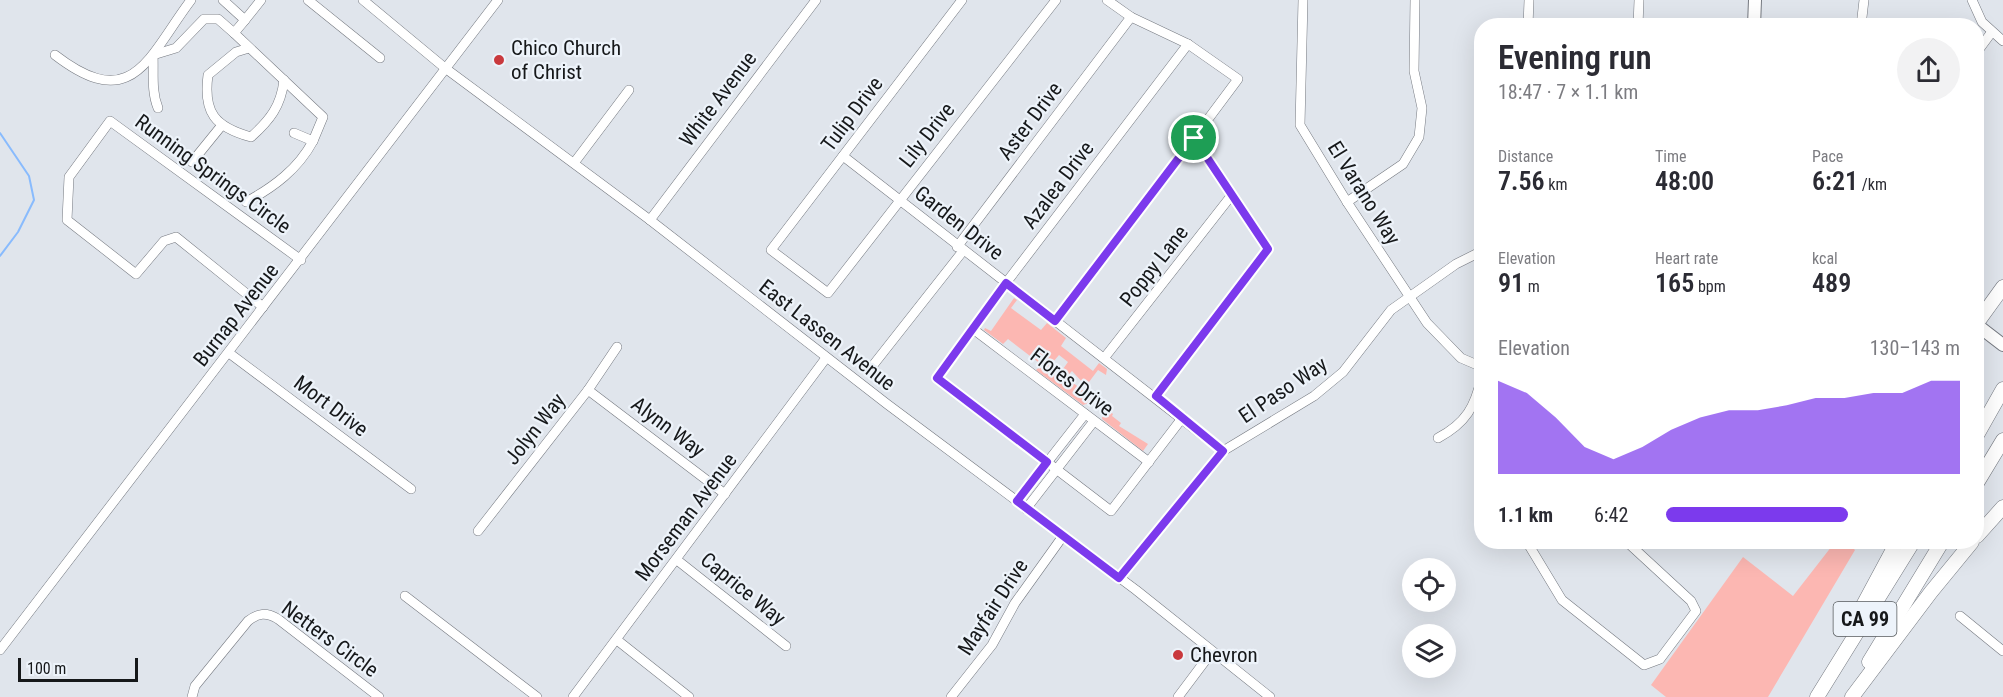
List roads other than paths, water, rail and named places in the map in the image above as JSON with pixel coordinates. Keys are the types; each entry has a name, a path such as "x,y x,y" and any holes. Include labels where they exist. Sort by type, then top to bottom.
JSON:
{"highway":[{"path":"1984,314 2003,287"},
{"path":"1984,423 2003,389"},
{"path":"1984,471 2003,440"},
{"path":"1984,528 2003,507"},
{"path":"1836,666 1837,654 1893,549"},
{"name":"CA 99","path":"1817,697 1908,549"},
{"name":"CA 99","path":"1850,697 1938,549"},
{"path":"1850,697 1966,549"}],"main road":[{"path":"1754,18 1755,0"},
{"path":"1984,330 2003,345"}],"street":[{"path":"55,55 84,74 118,82 133,75 152,56 191,0"},
{"path":"223,0 245,20"},
{"path":"234,33 261,0"},
{"path":"308,0 380,58"},
{"name":"East Lassen Avenue","path":"363,0 446,68 650,220 826,358 1119,578 1211,653 1270,697"},
{"name":"Burnap Avenue","path":"0,650 498,0"},
{"name":"White Avenue","path":"650,220 816,0"},
{"name":"Tulip Drive","path":"828,292 771,250 962,0"},
{"name":"Lily Drive","path":"828,292 1056,0"},
{"path":"1055,321 1238,79 1188,44 1131,17 1107,0"},
{"name":"El Varano Way","path":"1303,0 1300,125 1347,202 1427,323 1449,348 1461,358 1474,364"},
{"path":"1347,202 1403,164 1419,137 1422,108 1414,71 1414,0"},
{"path":"1528,0 1528,18"},
{"path":"1638,18 1639,0"},
{"path":"1863,18 1864,0"},
{"path":"1972,0 1980,18"},
{"name":"Aster Drive","path":"874,364 1131,17"},
{"path":"152,56 176,48 204,19 218,19 323,117 304,157 288,174 246,202"},
{"path":"1984,24 1991,33 2003,41"},
{"path":"1984,42 1991,33"},
{"name":"Azalea Drive","path":"1047,462 937,378 1006,283 1188,44"},
{"path":"249,48 236,52 208,75 206,94 212,114 222,125 228,130 250,137 269,122 282,99 284,80"},
{"path":"152,56 155,66 153,86 158,108"},
{"path":"574,163 629,90"},
{"name":"Running Springs Circle","path":"263,307 176,237 164,241 136,274 67,220 69,177 110,121 301,260"},
{"path":"192,162 222,125"},
{"path":"294,133 313,141"},
{"path":"1156,396 1268,249 1194,138"},
{"name":"Garden Drive","path":"843,156 960,249 1156,396 1223,451"},
{"name":"Poppy Lane","path":"1105,357 1231,196"},
{"name":"El Paso Way","path":"1119,578 1223,451 1328,385 1343,372 1391,310 1456,264 1474,255"},
{"name":"Flores Drive","path":"974,329 1149,462"},
{"name":"Jolyn Way","path":"478,531 588,390 617,347"},
{"name":"Mort Drive","path":"229,353 411,489"},
{"name":"Morseman Avenue","path":"573,697 826,358"},
{"name":"Alynn Way","path":"588,390 725,494"},
{"path":"1438,438 1457,428 1466,418 1474,397"},
{"path":"1017,501 1085,414"},
{"path":"1047,462 1111,511 1183,417"},
{"path":"1026,509 1094,421"},
{"name":"Mayfair Drive","path":"951,697 993,645 1015,603 1063,536"},
{"path":"1531,549 1562,600 1644,665 1660,659 1696,611 1691,601 1635,549"},
{"name":"Caprice Way","path":"677,560 786,646"},
{"path":"405,596 537,697"},
{"name":"Netters Circle","path":"192,697 195,686 248,621 260,614 266,614 278,619 379,697"},
{"path":"1960,616 2003,651"},
{"path":"617,640 689,697"},
{"path":"1178,697 1211,653"}],"waterway":[{"path":"0,133 29,176 34,200 18,232 0,256"}],"place":[{"name":"Chico Church of Christ","path":"499,60"},
{"name":"Chevron","path":"1178,655"}]}
